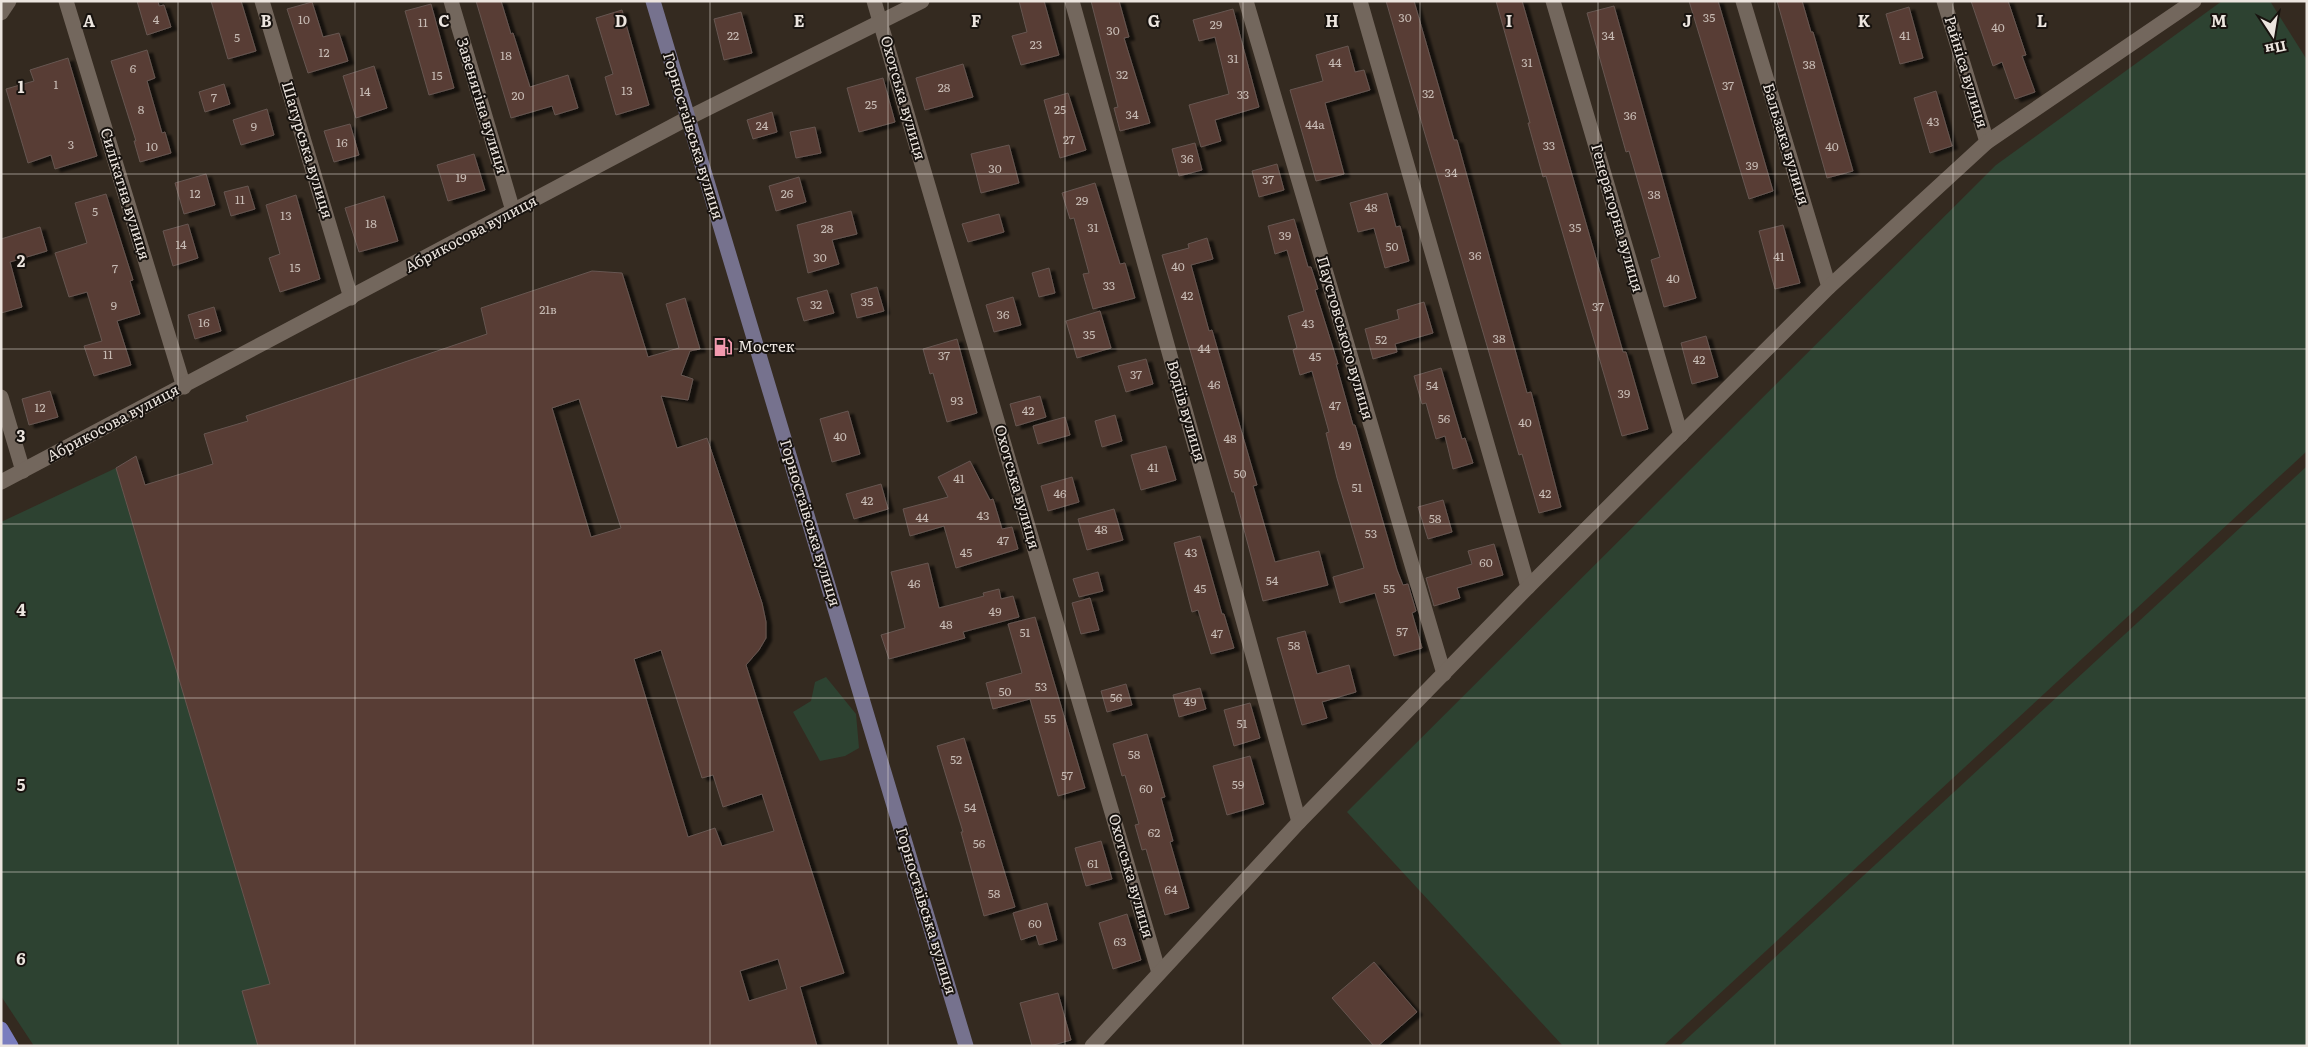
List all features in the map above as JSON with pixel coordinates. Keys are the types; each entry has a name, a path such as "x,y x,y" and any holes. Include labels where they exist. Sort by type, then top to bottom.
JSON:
{"main road":[{"name":"Горностаївська вулиця","path":"653,1 966,1046"},
{"path":"1,1030 11,1046"}],"street":[{"path":"1,13 9,1"},
{"name":"Силікатна вулиця","path":"66,1 184,387"},
{"name":"Шатурська вулиця","path":"262,1 351,298"},
{"name":"Завенягіна вулиця","path":"451,1 513,211"},
{"name":"Охотська вулиця","path":"874,1 1159,972"},
{"name":"Абрикосова вулиця","path":"1,482 184,387 688,118 922,1"},
{"name":"Водіїв вулиця","path":"1072,1 1300,822"},
{"name":"Паустовського вулиця","path":"1246,1 1444,674"},
{"path":"1360,1 1528,587"},
{"name":"Генераторна вулиця","path":"1553,1 1681,435"},
{"name":"Бальзака вулиця","path":"1743,1 1829,287"},
{"name":"Райніса вулиця","path":"1944,1 1987,142"},
{"path":"1092,1046 1300,822 1528,587 1829,287 1987,142 2194,1"},
{"path":"1,398 23,470"}],"green space":[{"path":"2222,1 2270,1 2307,60 2307,451 1663,1046 1563,1046 1347,812 1996,165"},
{"path":"2307,466 2307,1046 1679,1046"},
{"path":"116,468 270,984 242,991 258,1046 34,1046 1,996 1,522"},
{"path":"826,677 856,714 859,748 845,756 820,761 793,712 811,701 815,682"}],"building":[{"path":"137,1 158,1 159,6 164,5 171,27 147,35"},
{"path":"211,1 241,1 256,51 228,59"},
{"path":"476,1 501,1 530,87 568,75 578,108 555,115 552,106 511,118"},
{"path":"1019,1 1044,1 1059,55 1021,65 1012,36 1027,32"},
{"path":"1091,1 1119,1 1129,37 1124,38 1150,123 1120,131 1114,108 1118,107"},
{"path":"1386,1 1414,1 1454,140 1457,140 1527,393 1531,392 1561,507 1539,513 1522,454 1519,455"},
{"path":"1496,1 1522,1 1623,352 1626,352 1648,429 1622,436 1546,176 1543,177"},
{"path":"1689,1 1718,1 1773,191 1749,199"},
{"path":"1777,1 1802,1 1811,32 1813,32 1853,171 1827,178"},
{"path":"1971,1 2008,1 2026,55 2022,56 2035,92 2015,99 2002,62 1993,66"},
{"path":"312,2 323,37 339,33 348,61 308,73 287,9"},
{"path":"431,4 454,88 429,95 405,11"},
{"path":"1614,6 1696,298 1664,307 1651,260 1660,257 1629,151 1626,152 1587,13"},
{"path":"1909,7 1923,58 1900,64 1886,14"},
{"path":"1233,9 1259,107 1215,120 1221,141 1201,147 1189,105 1229,94 1215,37 1199,41 1193,20"},
{"path":"622,10 649,105 616,115 605,77 613,74 596,18"},
{"path":"741,12 752,53 724,60 714,19"},
{"path":"1348,46 1355,72 1364,70 1370,90 1325,103 1344,174 1316,181 1290,90 1323,81 1316,55"},
{"path":"147,50 155,78 147,81 162,133 165,132 171,153 140,162 134,141 136,141 111,61"},
{"path":"68,58 97,156 55,169 51,155 28,163 6,89 34,81 30,70"},
{"path":"963,64 973,97 925,110 916,78"},
{"path":"374,66 387,108 356,118 343,76"},
{"path":"883,78 895,122 859,132 847,88"},
{"path":"224,84 230,104 205,112 199,92"},
{"path":"1936,91 1952,146 1930,153 1914,98"},
{"path":"1068,93 1086,150 1060,158 1044,100"},
{"path":"267,109 274,135 241,145 233,120"},
{"path":"772,112 777,132 753,139 747,120"},
{"path":"350,124 359,155 334,162 324,131"},
{"path":"815,127 821,153 796,158 790,132"},
{"path":"1195,143 1202,170 1179,176 1172,149"},
{"path":"1009,145 1019,183 981,193 971,154"},
{"path":"474,154 485,190 448,201 437,165"},
{"path":"1277,164 1284,190 1259,197 1252,171"},
{"path":"206,174 215,205 184,214 175,183"},
{"path":"799,177 806,202 776,211 769,186"},
{"path":"1095,183 1120,264 1125,263 1135,298 1093,309 1083,274 1089,273 1074,218 1070,219 1062,193"},
{"path":"248,186 255,209 231,216 224,192"},
{"path":"1387,193 1396,227 1400,226 1409,261 1385,268 1374,228 1358,232 1350,203"},
{"path":"106,194 133,280 130,281 140,314 117,321 131,365 94,376 84,346 102,341 87,292 69,297 55,253 87,243 75,203"},
{"path":"296,195 320,279 280,292 269,258 280,254 266,205"},
{"path":"384,196 398,241 359,252 345,208"},
{"path":"851,211 857,234 832,240 839,264 808,273 797,225"},
{"path":"999,214 1004,232 968,242 962,224"},
{"path":"1294,219 1308,267 1311,267 1318,289 1315,290 1397,570 1403,585 1408,584 1416,611 1412,613 1422,648 1394,656 1375,593 1340,603 1333,577 1364,568 1337,478 1326,433 1329,432 1312,371 1300,375 1293,350 1297,348 1288,316 1304,311 1287,250 1275,254 1268,226"},
{"path":"188,224 198,258 173,266 163,231"},
{"path":"1783,225 1800,283 1775,289 1759,231"},
{"path":"40,227 47,251 10,262 22,307 1,313 1,239"},
{"path":"1207,238 1213,259 1191,265 1209,331 1212,330 1257,485 1253,486 1275,562 1319,551 1328,585 1263,601 1234,492 1232,492 1162,255 1189,248 1188,244"},
{"path":"1049,268 1055,293 1039,297 1032,273"},
{"path":"592,271 622,273 648,357 679,348 666,304 685,298 700,349 690,351 681,375 693,379 688,400 661,396 677,448 707,438 762,603 766,622 766,638 759,650 746,665 844,973 800,987 817,1046 258,1046 242,991 270,984 116,468 136,456 145,485 213,464 204,434 248,421 246,416 487,334 481,308","holes":["579,399 621,528 591,537 552,408","661,650 702,778 713,775 723,807 762,794 774,831 722,846 715,828 688,837 634,659","778,959 787,989 749,1001 740,971"]},
{"path":"877,287 884,311 857,318 851,294"},
{"path":"827,290 834,313 804,321 797,298"},
{"path":"1013,297 1021,325 994,332 986,305"},
{"path":"1424,302 1433,333 1395,344 1397,352 1373,359 1365,329 1399,319 1397,310"},
{"path":"214,307 221,331 195,339 188,315"},
{"path":"1100,311 1111,348 1077,358 1066,321"},
{"path":"1706,336 1718,377 1692,384 1681,343"},
{"path":"957,339 977,413 947,422 933,373 930,374 923,349"},
{"path":"1146,359 1153,384 1126,392 1118,366"},
{"path":"1441,368 1462,439 1465,438 1473,463 1453,469 1445,436 1436,439 1426,403 1422,404 1414,376"},
{"path":"50,391 58,417 29,425 22,399"},
{"path":"1040,396 1046,417 1016,426 1010,404"},
{"path":"848,411 860,454 832,462 820,419"},
{"path":"1115,415 1122,441 1102,447 1095,421"},
{"path":"1065,417 1070,435 1038,444 1033,426"},
{"path":"1166,446 1176,480 1141,490 1131,455"},
{"path":"970,461 990,500 993,499 1002,529 1012,527 1018,549 956,568 944,526 910,536 903,509 948,497 938,477"},
{"path":"1072,477 1079,502 1048,511 1041,486"},
{"path":"881,484 888,509 854,519 846,494"},
{"path":"1443,500 1452,532 1428,539 1418,507"},
{"path":"1114,509 1123,540 1087,550 1078,519"},
{"path":"1200,536 1222,614 1224,614 1234,648 1211,654 1198,610 1192,612 1174,543"},
{"path":"1494,544 1503,575 1457,588 1460,598 1434,606 1426,578 1472,564 1468,551"},
{"path":"928,563 939,608 984,596 983,593 999,589 1001,599 1013,596 1019,617 963,632 965,638 889,659 881,635 905,628 891,572"},
{"path":"1098,572 1103,591 1079,597 1073,579"},
{"path":"1090,598 1099,630 1081,634 1072,603"},
{"path":"1035,617 1085,788 1058,796 1030,699 993,709 986,683 1022,673 1008,624"},
{"path":"1305,631 1317,674 1349,665 1356,692 1322,702 1327,718 1302,725 1277,638"},
{"path":"1126,684 1132,705 1107,712 1101,691"},
{"path":"1200,688 1206,709 1179,717 1173,695"},
{"path":"1250,703 1260,738 1234,746 1224,710"},
{"path":"1147,734 1165,797 1161,798 1173,841 1170,842 1189,908 1165,915 1146,849 1142,850 1135,825 1139,824 1125,775 1122,776 1113,744"},
{"path":"964,738 1015,907 984,916 961,832 963,832 937,746"},
{"path":"1250,756 1264,804 1227,815 1213,766"},
{"path":"1101,841 1112,879 1086,886 1075,848"},
{"path":"1047,903 1057,940 1039,945 1036,935 1021,940 1013,913"},
{"path":"1127,914 1141,960 1113,969 1099,923"},
{"path":"1374,962 1417,1012 1378,1046 1374,1046 1332,998"},
{"path":"1058,993 1071,1040 1050,1046 1032,1046 1020,1003"}],"place":[{"name":"Мостек","path":"723,347"}]}
